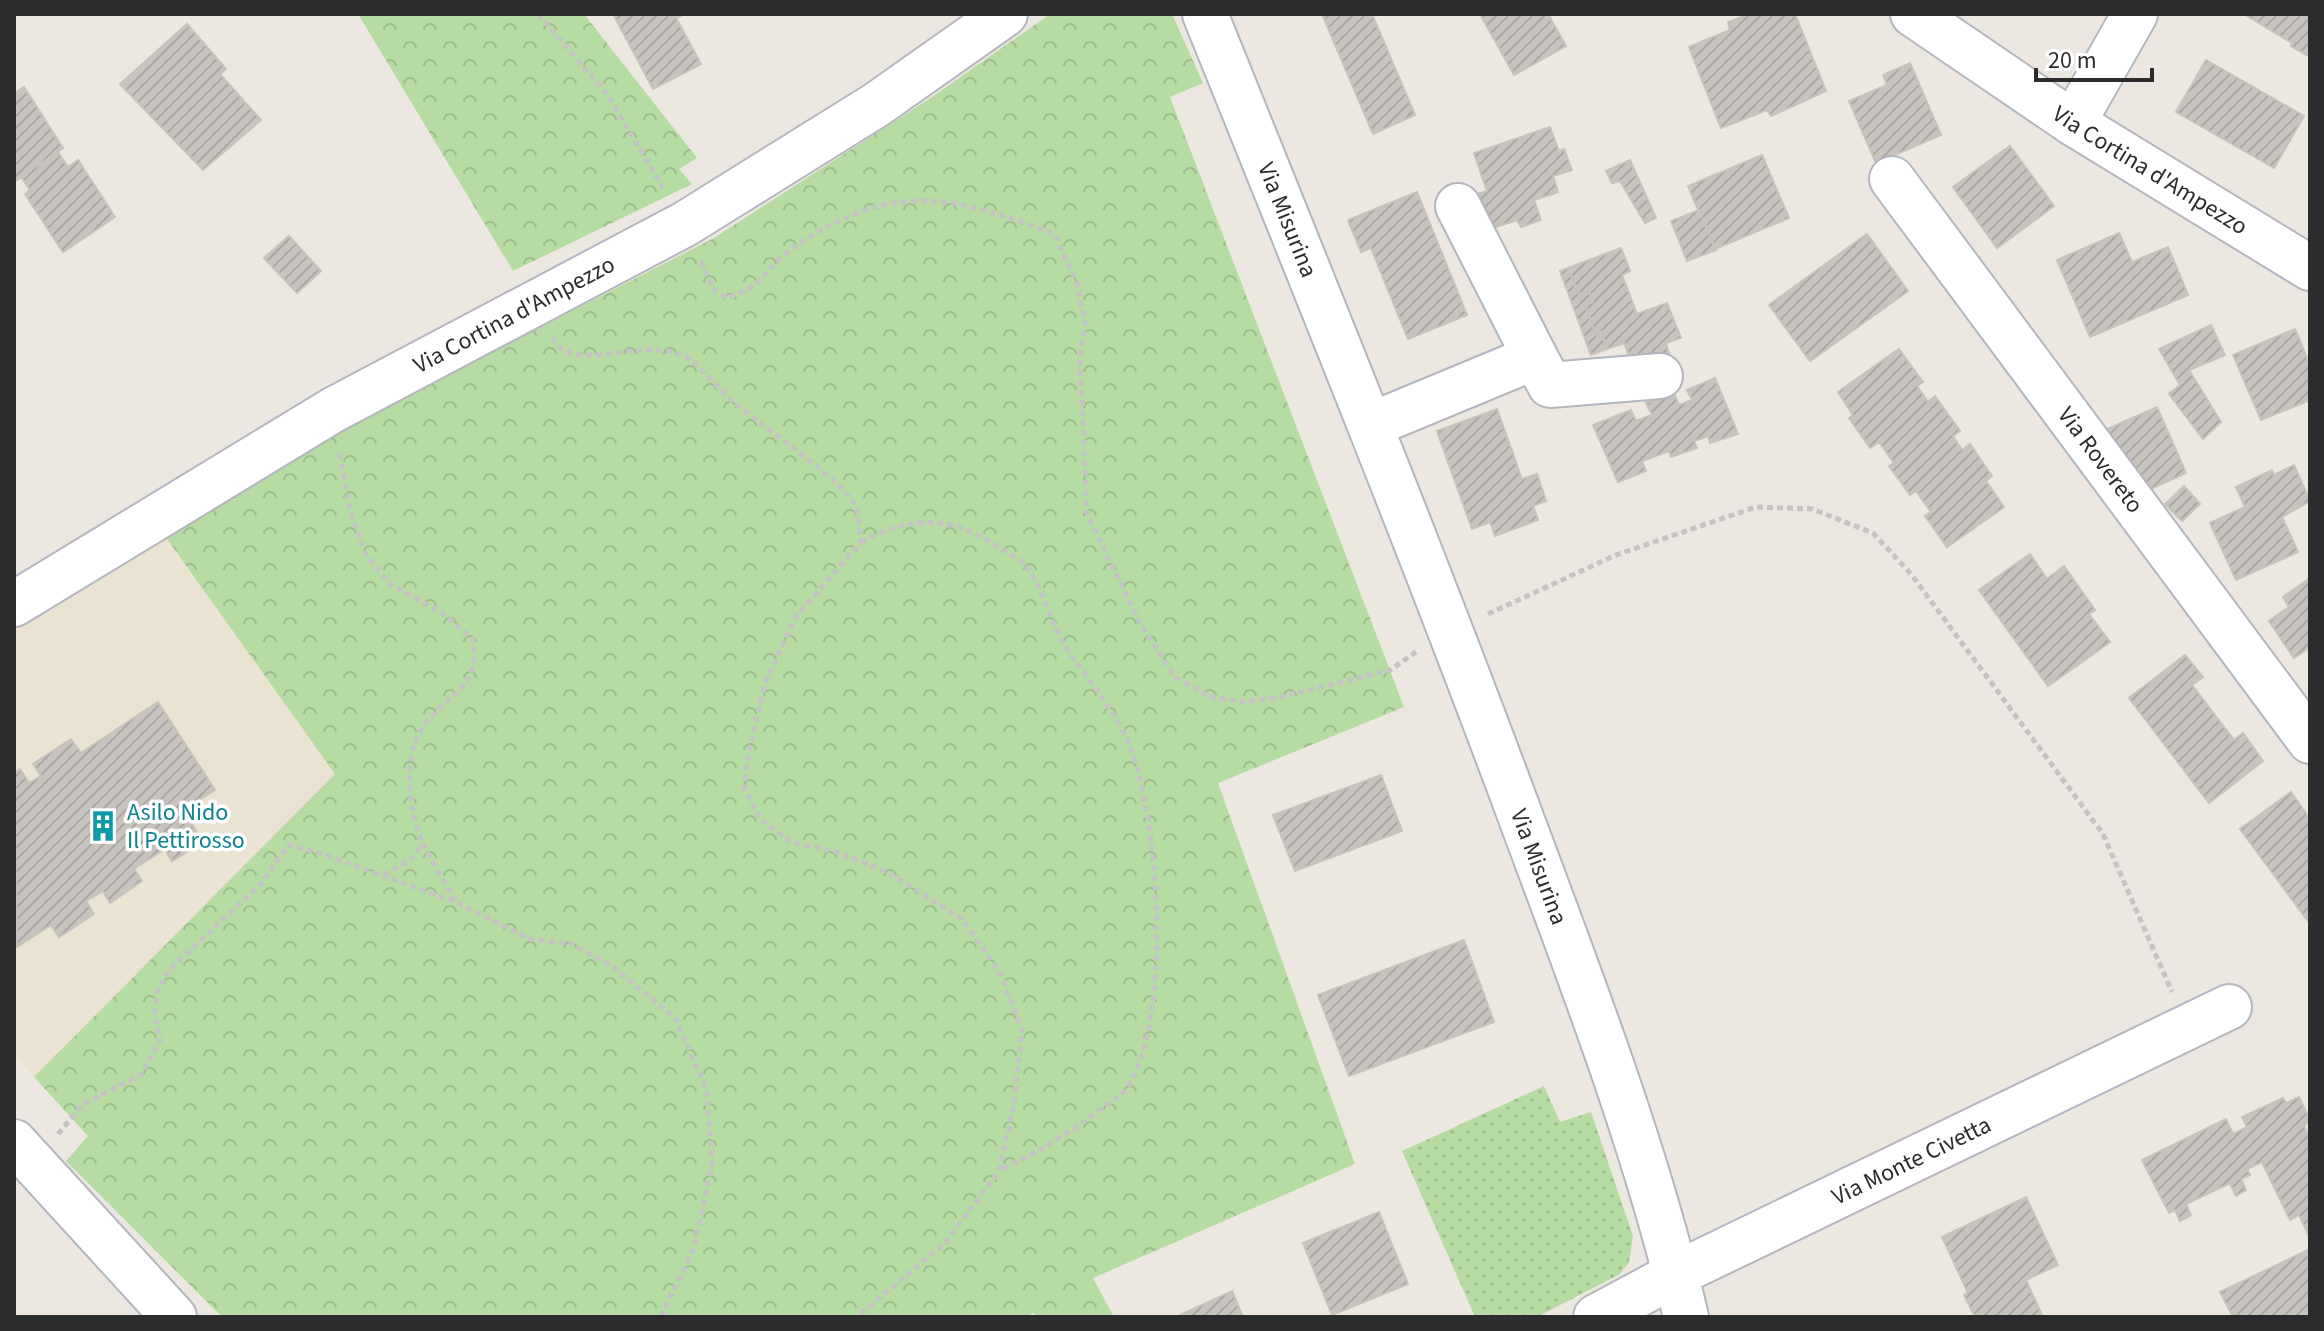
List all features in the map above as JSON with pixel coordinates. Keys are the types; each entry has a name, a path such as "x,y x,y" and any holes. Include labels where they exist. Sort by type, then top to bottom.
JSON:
{"street":[{"name":"Via Cortina d'Ampezzo","path":"14,604 333,410 685,224 876,105 1005,14"},
{"name":"Via Misurina","path":"1205,14 1451,628 1561,926 1639,1150 1686,1317"},
{"name":"Via Cortina d'Ampezzo","path":"1913,14 2073,123 2310,268"},
{"path":"2073,123 2135,14"},
{"name":"Via Rovereto","path":"1892,179 2310,741"},
{"path":"1458,206 1550,385 1660,376"},
{"path":"1371,425 1535,357"},
{"name":"Via Monte Civetta","path":"1596,1317 1676,1274 2229,1007"},
{"path":"24,1153 174,1317"}],"path":[{"path":"531,303 558,349 572,354 598,356 640,347 681,354 742,410 811,462 855,504 861,542"},
{"path":"333,410 350,509 365,553 390,584 442,613 473,639 476,663 468,683 427,720 411,749 416,822 423,844 456,902"},
{"path":"857,1317 945,1243 999,1171 1014,1104 1022,1030 1000,972 961,918 887,872 837,852 791,842 760,819 745,789 747,761 765,683 795,618 861,542 885,529 931,520 979,533 1026,565 1066,647 1094,683 1125,735 1146,798 1155,874 1155,960 1147,1036 1126,1089 1065,1136 999,1171"},
{"path":"383,875 411,859 423,844"},
{"path":"24,1153 83,1104 142,1074 160,1040 155,1014 157,992 168,971 261,884 288,845 456,902 530,939 572,944 612,966 675,1018 707,1090 712,1165 694,1248 661,1317"}],"shaded area":[{"path":"165,536 335,774 34,1077 14,1055 14,629"}],"green space":[{"path":"358,14 584,14 697,158 679,169 692,184 513,271"},
{"path":"1050,14 1172,14 1203,83 1170,97 1404,707 1218,783 1355,1164 1093,1278 1114,1317 1036,1317 1034,1313 1024,1317 222,1317 66,1161 88,1136 34,1077 335,774 165,536 299,451 714,238 935,95"},
{"path":"1544,1086 1560,1122 1591,1112 1633,1236 1629,1262 1620,1274 1537,1317 1475,1317 1402,1151"}],"building":[{"path":"613,14 685,14 676,18 701,64 653,89"},
{"path":"1322,14 1372,14 1415,115 1373,134"},
{"path":"1480,14 1548,14 1566,46 1514,75"},
{"path":"1749,14 1795,14 1826,91 1771,116 1767,110 1721,128 1689,47 1730,30 1728,22"},
{"path":"2244,14 2310,14 2310,57 2291,46 2292,43"},
{"path":"187,24 226,69 220,74 261,120 203,170 120,84"},
{"path":"2206,60 2304,116 2274,168 2176,112"},
{"path":"1910,63 1941,135 1876,163 1849,101 1887,85 1883,75"},
{"path":"24,87 63,148 14,182 14,94"},
{"path":"1550,127 1559,151 1564,149 1572,170 1553,176 1558,192 1534,200 1541,220 1521,227 1517,220 1490,229 1477,194 1487,191 1474,153"},
{"path":"2010,146 2054,206 1997,248 1953,187"},
{"path":"58,152 68,167 78,160 115,217 63,252 25,194 30,190 21,177"},
{"path":"1762,155 1789,218 1715,249 1688,186"},
{"path":"1630,160 1656,218 1645,223 1620,181 1612,183 1606,171"},
{"path":"1417,192 1467,315 1408,339 1371,248 1361,252 1348,220"},
{"path":"1699,210 1716,250 1687,261 1671,221"},
{"path":"2119,233 2132,262 2168,247 2188,295 2090,337 2057,260"},
{"path":"1867,234 1908,291 1810,361 1769,305"},
{"path":"289,236 321,271 297,293 264,258"},
{"path":"1621,248 1630,271 1622,275 1637,314 1667,303 1681,338 1666,343 1669,353 1646,361 1631,361 1624,343 1607,349 1601,332 1596,335 1585,305 1593,302 1589,290 1578,294 1568,268"},
{"path":"1568,268 1578,294 1589,290 1593,302 1585,305 1596,335 1601,332 1607,349 1591,355 1560,271"},
{"path":"2211,325 2225,355 2189,370 2221,422 2203,439 2169,394 2180,385 2159,349"},
{"path":"2295,329 2310,365 2310,400 2261,420 2233,355"},
{"path":"1899,349 1923,382 1917,386 1928,402 1935,396 1960,431 1953,436 1962,450 1970,444 1992,476 1986,481 2004,507 1947,547 1925,516 1931,512 1916,491 1910,495 1889,466 1894,463 1879,442 1870,448 1849,418 1853,415 1838,392"},
{"path":"1715,378 1738,434 1710,443 1708,436 1694,441 1697,448 1671,457 1669,451 1642,461 1646,471 1618,482 1593,425 1631,410 1636,421 1652,415 1646,403 1673,391 1679,405 1692,400 1687,390"},
{"path":"2157,407 2186,473 2142,493 2103,431"},
{"path":"1497,409 1522,479 1537,474 1546,501 1533,506 1538,520 1495,536 1490,522 1472,529 1437,431"},
{"path":"2294,465 2310,501 2282,517 2298,552 2236,580 2210,523 2245,507 2236,487 2272,470 2274,475"},
{"path":"2184,486 2200,504 2182,521 2165,504"},
{"path":"2030,554 2047,579 2064,566 2095,610 2089,614 2110,642 2048,686 1979,590"},
{"path":"2310,578 2310,647 2294,658 2269,621 2289,607 2283,597"},
{"path":"2185,655 2203,677 2192,685 2234,740 2243,733 2263,761 2209,803 2129,698"},
{"name":"Asilo Nido Il Pettirosso","path":"158,702 215,790 183,810 203,842 172,861 165,849 134,869 142,881 110,903 103,891 86,901 94,914 59,937 51,925 17,947 14,773 20,769 29,783 41,776 33,764 71,739 81,753"},
{"path":"1381,775 1402,831 1295,871 1273,815"},
{"path":"2291,792 2310,819 2310,924 2240,829"},
{"path":"1464,940 1494,1022 1349,1076 1318,995"},
{"path":"2299,1097 2310,1120 2304,1126 2310,1139 2310,1238 2299,1215 2290,1220 2262,1162 2247,1169 2250,1175 2241,1179 2246,1190 2236,1196 2230,1183 2186,1204 2191,1215 2180,1221 2175,1210 2169,1213 2142,1160 2226,1119 2233,1134 2247,1127 2242,1117 2283,1098 2286,1103"},
{"path":"2026,1197 2058,1265 2026,1280 2043,1317 1975,1317 1964,1295 1968,1293 1942,1237"},
{"path":"1379,1212 1408,1284 1332,1315 1303,1243"},
{"path":"2308,1250 2310,1316 2233,1317 2220,1292"},
{"path":"1232,1291 1243,1317 1176,1317"}],"place":[{"name":"Asilo Nido Il Pettirosso","path":"103,826"}]}
